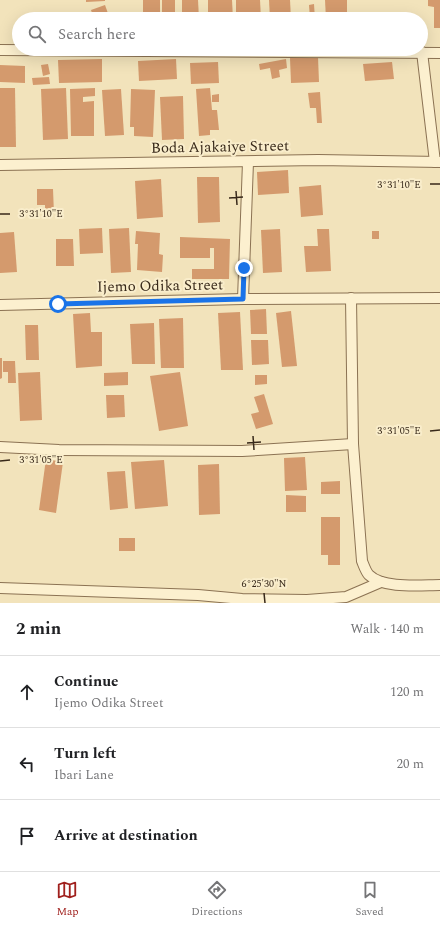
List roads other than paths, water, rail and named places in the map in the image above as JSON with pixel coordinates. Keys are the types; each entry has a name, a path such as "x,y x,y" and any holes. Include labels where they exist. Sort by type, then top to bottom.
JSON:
{"street":[{"path":"0,50 12,50"},
{"path":"428,52 440,53"},
{"path":"423,56 437,162"},
{"name":"Boda Ajakaiye Street","path":"0,165 318,160 437,162"},
{"path":"243,299 248,162"},
{"path":"350,298 353,444 362,562 368,575 381,582 390,584 440,585"},
{"name":"Ijemo Odika Street","path":"0,305 243,299 440,298"},
{"path":"0,447 59,450 242,451 353,444"},
{"path":"0,588 198,595 242,599 307,600 346,597 381,582"}]}
